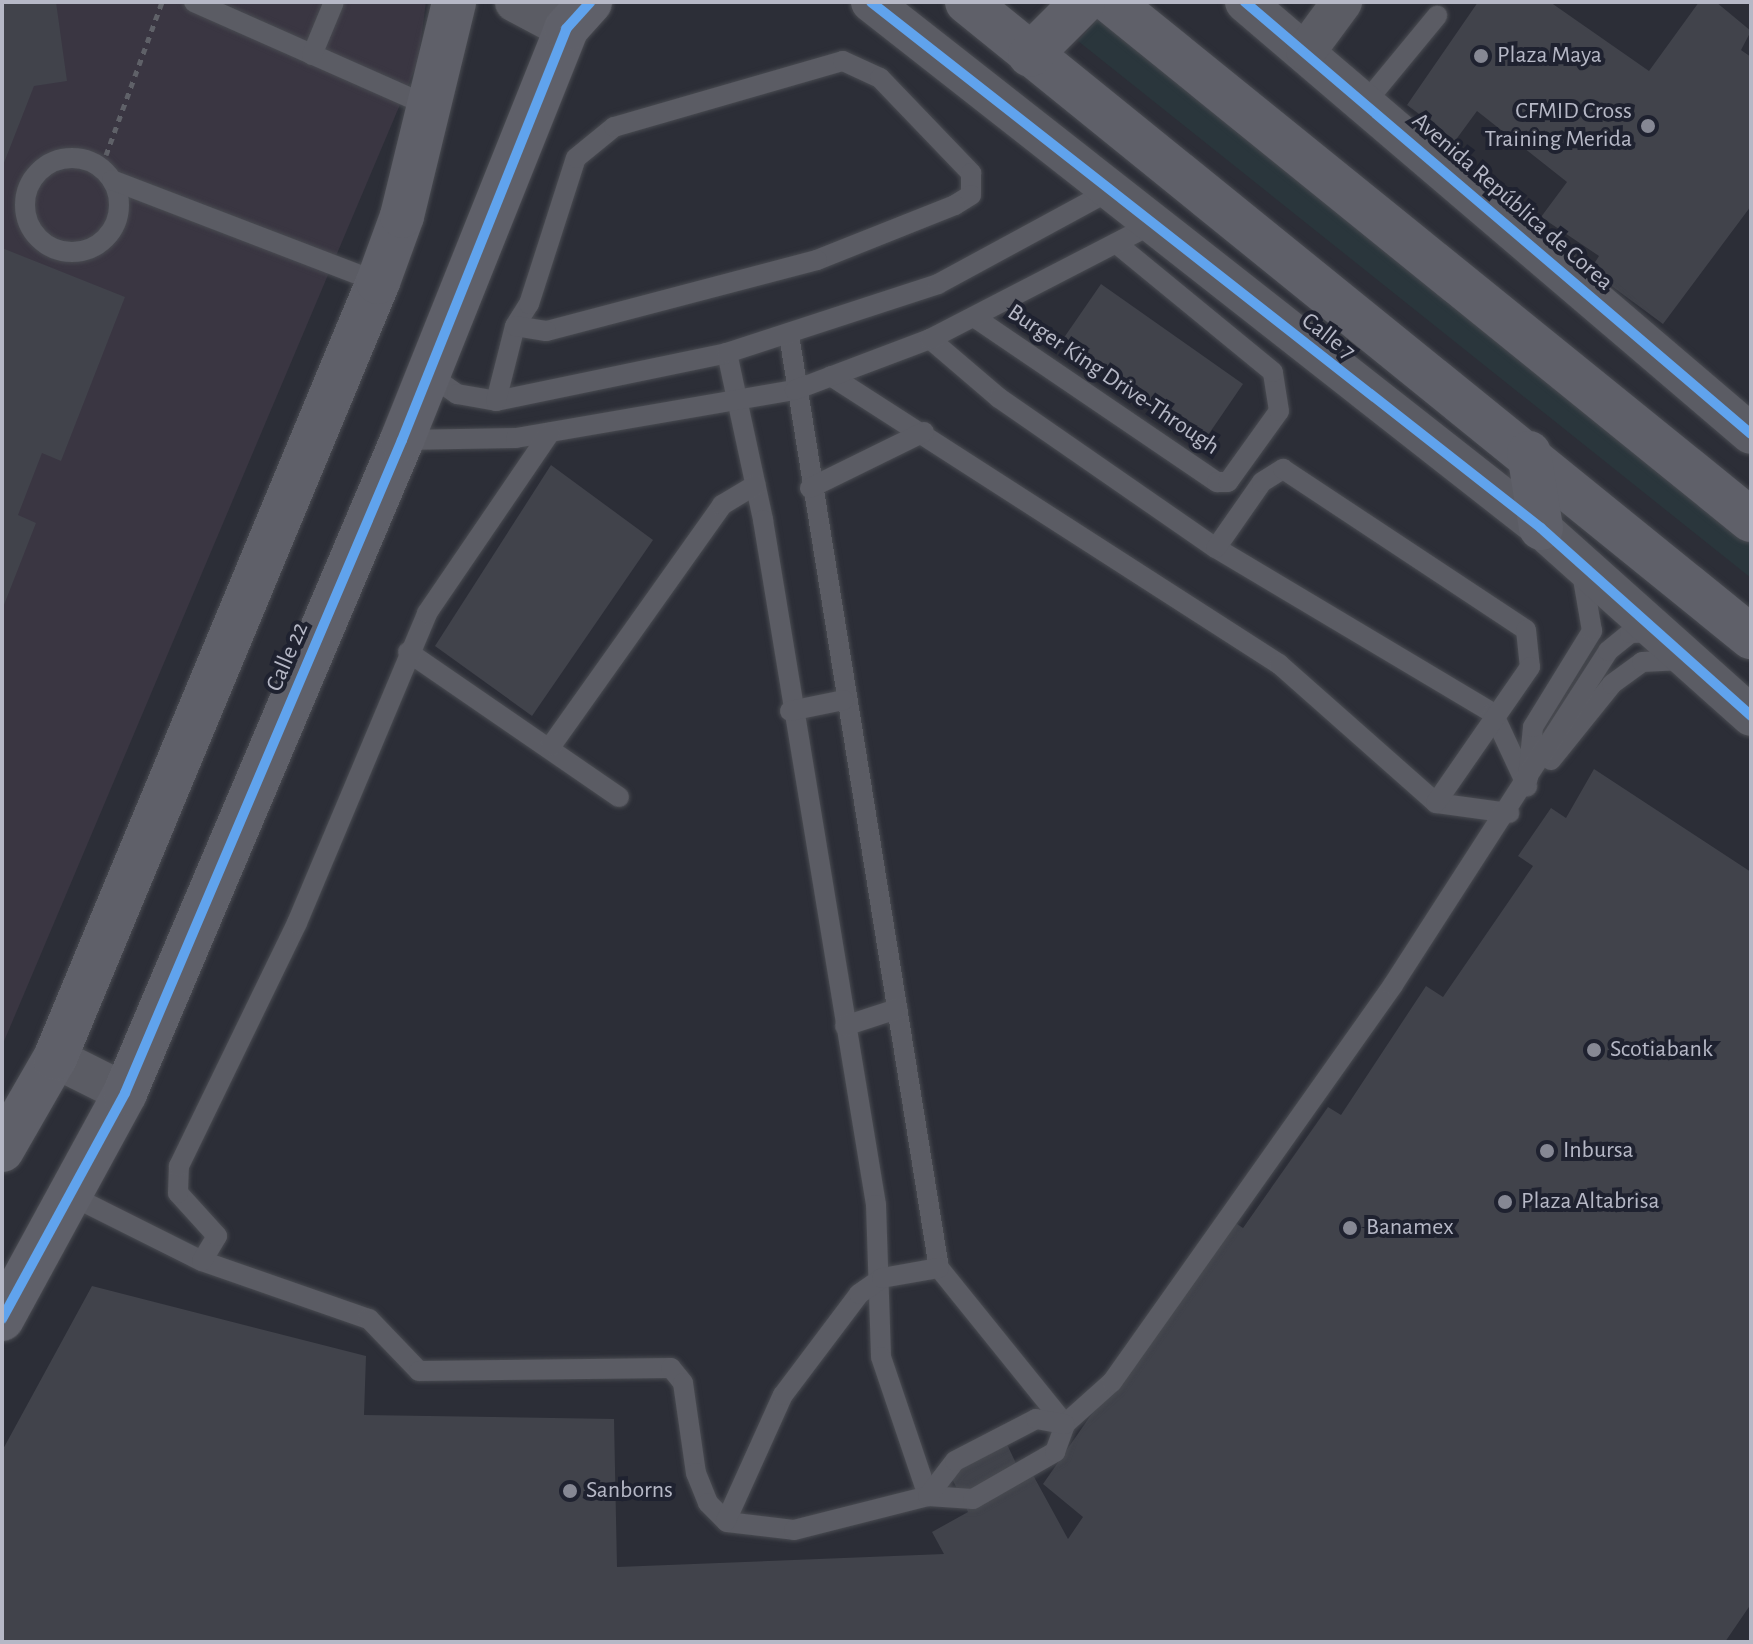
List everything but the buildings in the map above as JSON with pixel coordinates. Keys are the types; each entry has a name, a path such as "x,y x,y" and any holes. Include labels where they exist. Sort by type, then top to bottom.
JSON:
{"street":[{"path":"2,1150 55,1058 378,282 429,106 454,2"},
{"path":"515,2 578,15"},
{"name":"Calle 7","path":"871,2 1557,541 1664,632 1751,716"},
{"path":"967,2 1529,453 1751,637"},
{"path":"1030,55 1083,2"},
{"path":"1111,2 1751,520"},
{"name":"Avenida República de Corea","path":"1245,2 1366,102 1751,434"},
{"path":"1306,51 1342,2"},
{"name":"Calle 22","path":"2,1319 74,1197 125,1093 578,15"},
{"path":"1529,453 1557,541"},
{"path":"55,1058 125,1093"}],"lane":[{"path":"194,2 429,106"},
{"path":"312,55 334,2"},
{"path":"1366,102 1437,16"},
{"path":"496,401 515,326 529,304 576,158 614,127 843,61 880,78 971,173 975,186 963,200 817,260 546,331 515,326"},
{"path":"107,174 115,225 94,247 63,252 36,236 24,207 44,166 73,157 107,174 378,282"},
{"path":"427,373 457,394 496,401 727,353 938,284 1109,191"},
{"path":"402,440 550,433 739,403 795,390 930,339 1151,225"},
{"name":"Burger King Drive-Through","path":"974,317 1217,482 1228,482 1279,411 1273,372 1116,243"},
{"path":"789,335 844,700 939,1268 1065,1424"},
{"path":"930,339 999,398 1216,548 1493,713 1527,786"},
{"path":"727,353 755,485 790,711 845,1026 882,1278 881,1357 928,1496"},
{"path":"831,376 924,432 1279,664 1436,803 1509,813"},
{"path":"810,488 924,432"},
{"path":"202,1261 217,1236 178,1193 179,1166 297,923 408,652 550,433"},
{"path":"1216,548 1262,482 1283,469 1295,474 1526,630 1530,667 1493,713 1436,803"},
{"path":"551,746 722,505 755,485"},
{"path":"1527,786 1533,727 1592,631 1584,576 1557,541"},
{"path":"74,1197 202,1261 369,1319 419,1371 671,1368 683,1383 696,1473 708,1503 726,1521 757,1531 794,1530 928,1496 973,1499 1055,1452 1065,1424 1112,1382 1509,813 1608,651 1630,633 1664,632"},
{"path":"408,652 551,746 619,797"},
{"path":"1527,786 1612,684 1642,662 1694,661"},
{"path":"790,711 844,700"},
{"path":"845,1026 897,1009"},
{"path":"726,1521 783,1395 859,1294 882,1278 939,1268"},
{"path":"928,1496 955,1461 1036,1419 1065,1424"}],"path":[{"path":"107,174 162,2"}],"shaded area":[{"path":"2,2 426,2 418,62 2,1046"},
{"path":"1099,17 1751,541 1751,578 1078,41"}],"cycle path":[{"path":"2,1319 125,1093 402,440 566,29 590,2"},
{"path":"871,2 1541,528 1751,716"},
{"path":"1245,2 1751,434"}],"place":[{"name":"Plaza Maya","path":"1481,56"},
{"name":"CFMID Cross Training Merida","path":"1648,126"},
{"name":"Scotiabank","path":"1594,1050"},
{"name":"Inbursa","path":"1547,1151"},
{"name":"Plaza Altabrisa","path":"1505,1202"},
{"name":"Banamex","path":"1350,1228"},
{"name":"Sanborns","path":"570,1491"}]}
